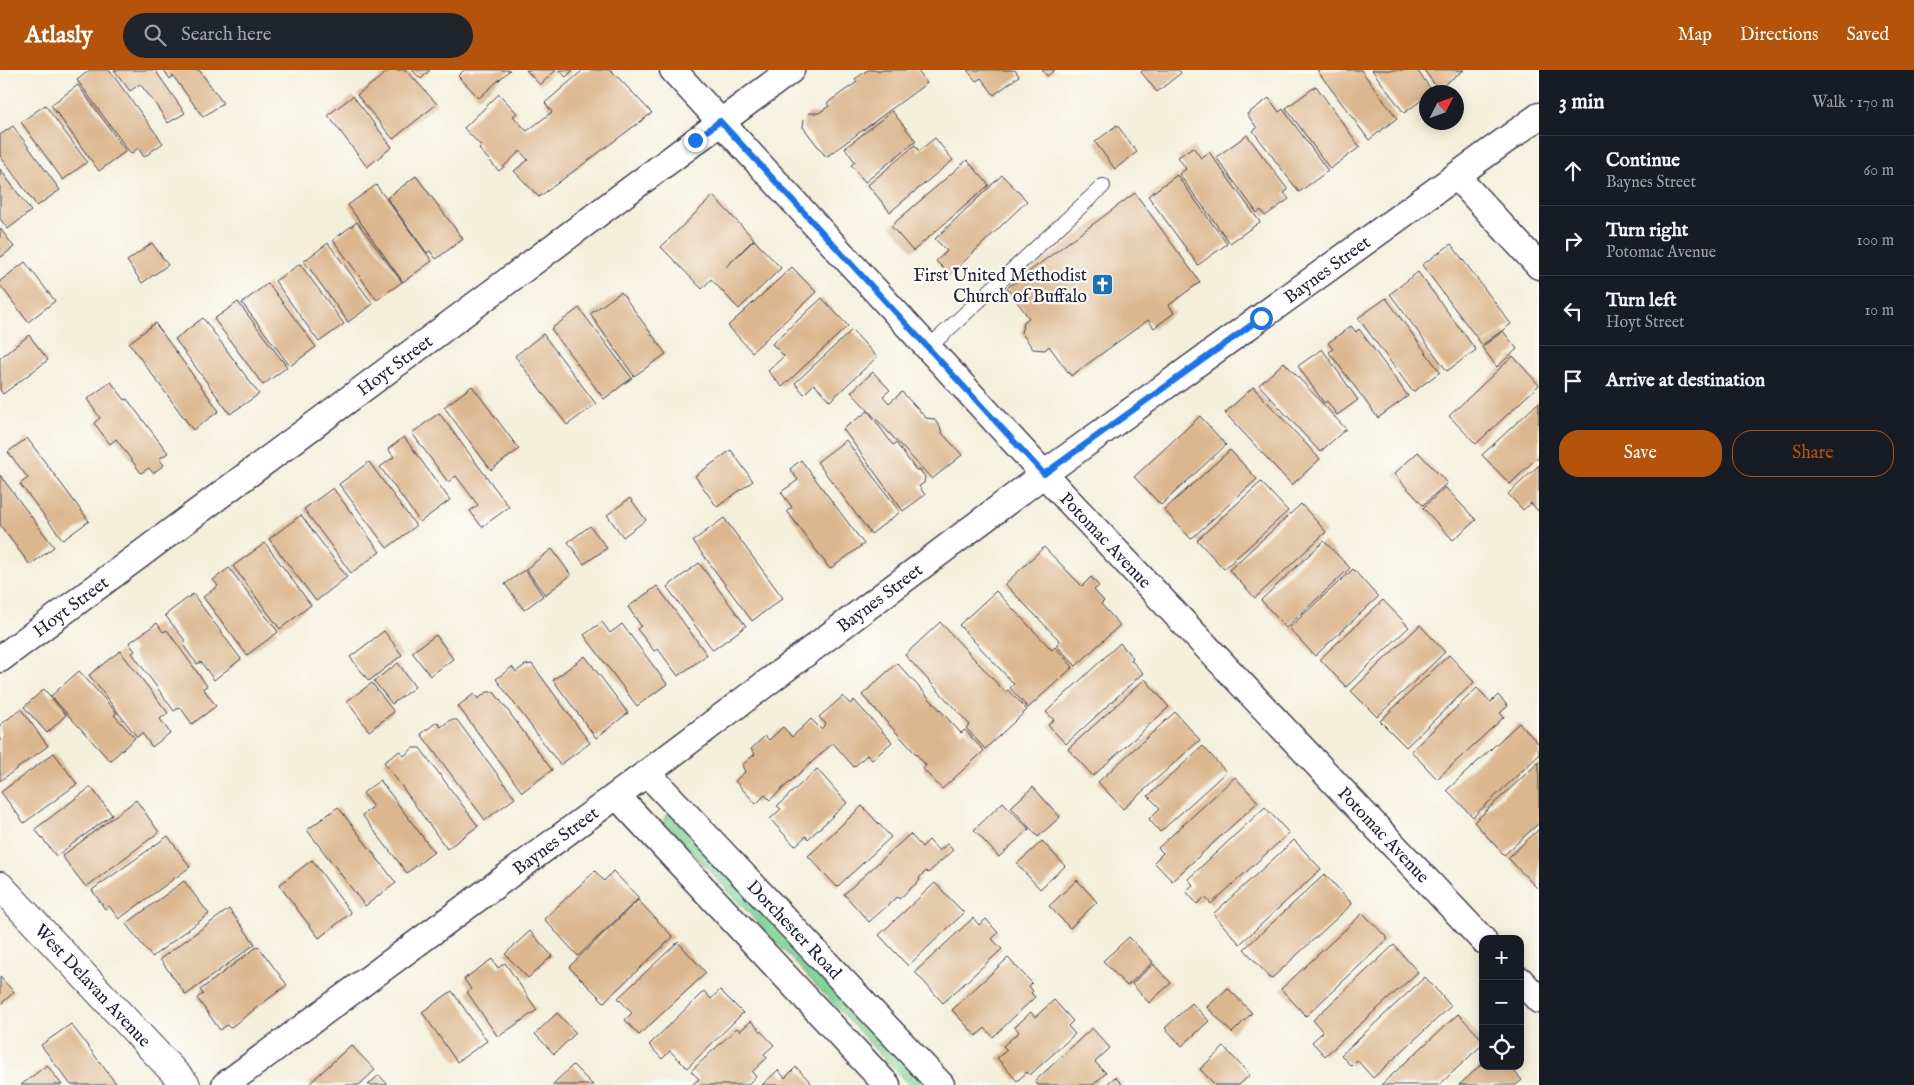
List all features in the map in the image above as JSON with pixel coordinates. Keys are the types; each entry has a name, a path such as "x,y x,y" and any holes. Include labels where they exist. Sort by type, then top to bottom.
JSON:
{"street":[{"name":"Potomac Avenue","path":"673,70 1044,474 1479,936"},
{"name":"Hoyt Street","path":"0,659 791,70"},
{"name":"Baynes Street","path":"225,1085 648,773 1044,474 1539,116"},
{"path":"1456,176 1539,266"},
{"name":"Dorchester Road","path":"648,773 941,1085"},
{"path":"617,796 887,1085"},
{"name":"West Delavan Avenue","path":"0,886 186,1085"},
{"path":"1524,984 1539,1000"}],"lane":[{"path":"928,348 1103,186"}],"green space":[{"path":"671,813 928,1085 909,1085 665,823 666,815"}],"building":[{"path":"90,70 109,70 163,143 144,157 138,148 131,154 77,80"},
{"path":"114,70 155,70 185,113 168,123 140,84 130,91"},
{"path":"164,70 199,70 223,103 203,117 173,76 170,79"},
{"path":"390,70 406,70 437,104 393,139 357,95"},
{"path":"412,70 430,70 421,79"},
{"path":"464,70 510,70 479,98 458,76"},
{"path":"526,70 556,70 540,85"},
{"path":"559,70 573,70 566,77"},
{"path":"583,70 611,70 652,113 539,197 514,171 528,160 520,151 499,171 479,149 482,147 464,128 499,94 517,113 513,116 527,131 552,112 545,103"},
{"path":"868,70 917,70 927,83 826,157 803,127 804,119 810,113 819,113 829,106 827,103 857,82 855,79"},
{"path":"967,70 1015,70 1019,76 994,95 981,78 976,81"},
{"path":"1042,70 1055,70 1047,76"},
{"path":"1143,70 1179,70 1181,73 1157,92 1141,72"},
{"path":"1317,70 1361,70 1397,118 1369,140"},
{"path":"1372,70 1417,70 1428,85 1419,85 1419,102 1404,113"},
{"path":"1424,70 1464,70 1443,85 1435,85"},
{"path":"78,85 126,151 99,171 51,105"},
{"path":"1316,86 1360,147 1330,169 1286,108"},
{"path":"353,96 392,147 367,167 328,115"},
{"path":"1269,98 1279,112 1283,109 1328,171 1299,192 1253,131 1257,128 1247,114"},
{"path":"45,105 87,162 63,180 21,122"},
{"path":"892,111 916,141 865,182 851,165 855,162 845,148"},
{"path":"1117,125 1137,152 1115,169 1095,142"},
{"path":"13,126 60,190 37,206 0,156 0,135"},
{"path":"1247,135 1288,190 1284,193 1289,199 1265,216 1261,210 1257,213 1216,157"},
{"path":"935,138 953,160 890,212 868,185 915,145 919,151"},
{"path":"1193,147 1201,158 1209,152 1260,222 1230,243 1179,174 1186,169 1178,157"},
{"path":"967,160 989,185 913,251 891,226"},
{"path":"0,169 31,211 8,229 0,219"},
{"path":"1002,175 1027,201 950,275 936,261 947,251 935,239"},
{"path":"1177,175 1227,244 1198,265 1148,196"},
{"path":"416,176 463,239 436,259 430,251 427,253 387,198"},
{"path":"376,185 432,261 403,282 348,205"},
{"name":"First United Methodist Church of Buffalo","path":"1135,193 1200,282 1169,305 1174,313 1154,328 1148,320 1071,376 1049,346 1045,350 1033,349 1021,332 1024,322 1029,318 1007,288"},
{"path":"713,196 754,239 726,267 754,240 781,268 739,309 711,279 702,289 661,247"},
{"path":"357,222 402,282 377,300 333,240"},
{"path":"0,228 14,247 0,258"},
{"path":"152,243 168,265 142,283 127,261"},
{"path":"328,243 373,304 348,322 304,261"},
{"path":"1451,244 1511,324 1482,345 1422,265"},
{"path":"25,262 55,301 28,322 0,285 0,281"},
{"path":"300,264 344,324 319,342 275,281"},
{"path":"792,267 816,292 752,352 728,326"},
{"path":"1418,272 1476,350 1447,371 1390,294"},
{"path":"268,283 316,347 290,366 242,303"},
{"path":"621,292 666,354 634,376 590,314"},
{"path":"822,298 848,326 782,387 768,371 784,356 772,344"},
{"path":"1386,298 1440,372 1413,392 1358,318"},
{"path":"238,302 287,367 263,385 214,319"},
{"path":"579,308 632,378 604,399 551,329"},
{"path":"203,318 259,394 230,414 175,339"},
{"path":"155,323 219,411 193,430 129,343"},
{"path":"1351,326 1356,332 1359,329 1408,396 1378,418 1329,352 1333,349 1328,343"},
{"path":"852,330 877,357 830,401 814,384 804,394 795,383"},
{"path":"1503,331 1517,349 1497,367 1482,347"},
{"path":"543,334 596,404 567,425 515,356"},
{"path":"29,335 48,360 3,394 0,390 0,358"},
{"path":"1322,349 1358,400 1337,415 1327,401 1324,403 1298,366"},
{"path":"1513,356 1539,385 1476,444 1449,416"},
{"path":"1284,362 1346,429 1320,452 1259,385"},
{"path":"873,372 890,390 883,396 889,403 902,392 926,418 934,419 942,433 962,455 932,479 851,392"},
{"path":"111,382 125,400 127,399 168,453 159,459 164,465 153,473 149,468 141,473 116,439 110,444 94,423 100,418 87,399"},
{"path":"472,386 519,449 491,470 444,407"},
{"path":"1253,387 1320,459 1292,485 1225,413"},
{"path":"1539,402 1539,456 1510,484 1482,455"},
{"path":"868,411 893,445 896,443 916,470 920,470 925,477 924,483 919,486 925,495 903,511 843,429"},
{"path":"439,413 509,507 482,527 470,511 478,505 456,476 448,482 412,433"},
{"path":"1200,416 1226,445 1161,505 1134,477"},
{"path":"404,437 450,500 420,522 380,467 394,457 388,449"},
{"path":"27,438 89,521 63,540 20,484 28,478 8,452"},
{"path":"846,440 900,512 871,534 817,462"},
{"path":"731,450 753,481 717,507 695,476"},
{"path":"1230,450 1257,479 1191,539 1164,510"},
{"path":"1418,452 1447,483 1423,505 1394,474"},
{"path":"801,460 864,544 830,569 787,511 792,507 781,492 798,480 790,469"},
{"path":"369,462 416,526 387,548 339,484"},
{"path":"1539,465 1539,512 1531,503 1523,510 1508,494"},
{"path":"0,475 54,547 30,565 0,525"},
{"path":"1261,482 1288,511 1224,569 1197,540"},
{"path":"1445,487 1476,520 1453,540 1423,508"},
{"path":"333,488 380,552 351,573 304,509"},
{"path":"630,498 646,520 623,537 607,515"},
{"path":"1301,504 1326,532 1255,598 1229,570"},
{"path":"301,515 347,577 316,601 269,539"},
{"path":"724,518 783,598 752,621 693,541"},
{"path":"590,526 607,548 584,564 568,542"},
{"path":"1324,541 1350,568 1286,628 1261,600"},
{"path":"265,543 311,605 280,629 233,566"},
{"path":"1044,547 1082,586 1091,577 1099,586 1094,590 1104,601 1101,604 1120,625 1076,666 1056,645 1060,641 1005,584"},
{"path":"552,549 571,575 545,595 526,569"},
{"path":"699,563 746,626 713,650 667,587"},
{"path":"229,568 278,632 247,655 203,597 218,586 213,580"},
{"path":"1353,569 1378,597 1315,656 1289,628"},
{"path":"525,570 543,596 524,610 505,584"},
{"path":"657,586 707,655 678,676 658,649 654,651 637,629 641,626 628,607"},
{"path":"996,591 1052,650 1055,647 1073,667 1028,708 1010,688 1014,684 959,625"},
{"path":"193,594 241,659 214,680 201,662 197,664 183,645 186,642 165,615"},
{"path":"1383,600 1409,627 1346,687 1320,659"},
{"path":"602,622 610,633 622,624 667,684 637,706 584,635"},
{"path":"940,622 1005,692 1008,690 1027,710 985,749 966,728 970,725 905,655"},
{"path":"157,623 163,632 167,630 207,686 203,688 216,706 192,724 180,707 174,711 132,653 135,651 129,643"},
{"path":"1420,625 1445,652 1377,717 1351,691"},
{"path":"384,631 402,655 369,681 350,657"},
{"path":"436,635 453,659 430,676 412,652"},
{"path":"1120,643 1133,658 1131,660 1143,673 1066,744 1048,725 1054,720 1046,712"},
{"path":"120,651 168,713 160,719 170,733 152,747 142,733 137,737 89,675"},
{"path":"1449,655 1474,682 1406,747 1380,721"},
{"path":"585,656 628,713 596,738 553,680"},
{"path":"398,663 415,687 392,704 374,681"},
{"path":"897,663 961,733 965,730 984,751 942,789 923,769 926,765 862,695"},
{"path":"532,664 590,743 560,765 496,679 512,667 516,672 525,665"},
{"path":"79,671 117,713 114,715 135,738 110,761 51,696"},
{"path":"1145,679 1169,707 1093,776 1068,749"},
{"path":"372,683 394,712 369,731 347,701"},
{"path":"1477,688 1491,702 1498,695 1508,706 1500,713 1504,717 1437,779 1411,751"},
{"path":"44,689 66,715 47,733 24,707"},
{"path":"487,692 494,692 552,770 522,792 458,706 474,694 478,699"},
{"path":"843,696 850,704 854,700 892,742 872,760 867,755 854,767 833,743 770,800 765,795 756,804 735,781 745,772 742,765 755,754 751,749 765,736 769,740 783,727 792,737 811,719 821,729 826,724 819,717"},
{"path":"21,709 48,746 0,781 0,725"},
{"path":"1175,712 1200,740 1123,809 1098,782"},
{"path":"450,720 457,720 515,798 485,820 421,734 437,722 441,727"},
{"path":"1519,723 1539,744 1539,755 1473,817 1447,790"},
{"path":"1203,746 1226,772 1160,832 1149,819 1160,808 1148,796"},
{"path":"413,748 420,748 478,826 447,849 384,762 400,751 404,756"},
{"path":"54,753 77,784 24,823 1,792"},
{"path":"1539,762 1539,823 1504,855 1474,822"},
{"path":"817,769 847,803 808,839 806,836 795,846 770,819 781,809 777,806"},
{"path":"1235,777 1258,802 1172,881 1154,862 1163,853 1158,848"},
{"path":"380,780 434,852 407,873 362,815 373,807 363,793"},
{"path":"91,787 112,815 56,856 35,829"},
{"path":"1033,787 1060,817 1038,837 1011,807"},
{"path":"136,800 159,832 86,887 62,856"},
{"path":"1003,802 1029,829 999,857 974,830"},
{"path":"862,806 891,837 837,887 808,856"},
{"path":"338,807 396,883 365,906 307,830"},
{"path":"1265,807 1289,833 1211,904 1205,897 1197,904 1186,891 1193,885 1188,879"},
{"path":"1539,829 1539,886 1537,888 1508,858"},
{"path":"910,834 922,847 929,840 939,851 947,844 953,850 928,873 926,871 919,878 920,880 899,899 897,897 869,922 844,894"},
{"path":"168,836 190,867 119,919 109,906 105,909 92,890"},
{"path":"1294,840 1321,869 1240,944 1213,914"},
{"path":"1042,841 1065,866 1040,889 1017,864"},
{"path":"312,860 351,913 319,938 279,885"},
{"path":"595,871 604,881 613,871 639,898 578,956 544,919"},
{"path":"1325,874 1352,904 1271,979 1244,949"},
{"path":"1077,880 1097,902 1070,928 1049,906"},
{"path":"184,881 209,914 152,957 126,924"},
{"path":"935,883 964,913 908,966 879,935"},
{"path":"638,900 673,937 604,1002 569,967"},
{"path":"229,909 255,944 186,995 160,959"},
{"path":"1363,913 1388,939 1306,1016 1281,989"},
{"path":"973,918 979,925 986,919 998,933 992,939 1002,949 943,1003 915,972"},
{"path":"530,931 552,956 528,978 505,954"},
{"path":"1129,937 1153,962 1127,986 1103,961"},
{"path":"678,942 706,973 639,1035 625,1020 632,1013 618,998"},
{"path":"1394,945 1418,972 1325,1056 1312,1042 1323,1032 1313,1020"},
{"path":"258,946 287,985 230,1028 227,1025 220,1030 197,998 203,994 200,990"},
{"path":"1008,958 1032,983 1029,986 1033,991 1031,993 1035,997 993,1037 985,1028 976,1036 952,1010"},
{"path":"492,959 498,968 505,963 537,1010 498,1037 467,992 471,989 464,979"},
{"path":"1153,964 1171,983 1149,1003 1132,984"},
{"path":"0,977 14,992 0,1005"},
{"path":"1425,977 1451,1006 1373,1078 1357,1060 1351,1066 1341,1055"},
{"path":"1228,988 1252,1013 1232,1033 1207,1007"},
{"path":"720,990 743,1013 687,1068 670,1051 662,1059 649,1045 704,991 711,999"},
{"path":"452,991 487,1041 457,1062 422,1012"},
{"path":"1054,1000 1073,1021 1068,1026 1075,1034 1030,1075 1027,1072 1017,1081 997,1058 1007,1050 1003,1046 1019,1032 1015,1027 1031,1012 1035,1017"},
{"path":"1192,1003 1209,1021 1182,1046 1165,1028"},
{"path":"557,1013 576,1033 554,1054 535,1034"},
{"path":"1458,1014 1479,1036 1479,1048 1439,1085 1381,1085"},
{"path":"751,1021 774,1045 764,1054 767,1058 752,1072 756,1077 747,1085 692,1085 699,1079 691,1071 737,1028 740,1031"},
{"path":"71,1024 117,1085 71,1085 41,1045"},
{"path":"1092,1028 1110,1048 1095,1062 1106,1073 1093,1085 1038,1085 1035,1081"},
{"path":"351,1045 375,1070 359,1085 308,1085"},
{"path":"1224,1047 1250,1075 1239,1085 1215,1085 1200,1069"},
{"path":"47,1065 62,1085 21,1085"},
{"path":"573,1065 593,1085 552,1085"},
{"path":"796,1067 813,1085 762,1085 778,1070 785,1078"},
{"path":"1479,1067 1479,1070 1513,1070 1522,1080 1516,1085 1459,1085"},
{"path":"379,1075 388,1085 368,1085"},
{"path":"1115,1077 1123,1085 1106,1085"}],"place":[{"name":"First United Methodist Church of Buffalo","path":"1103,285"}],"route":[{"path":"695,140 720,121 1044,474 1261,318"}]}
